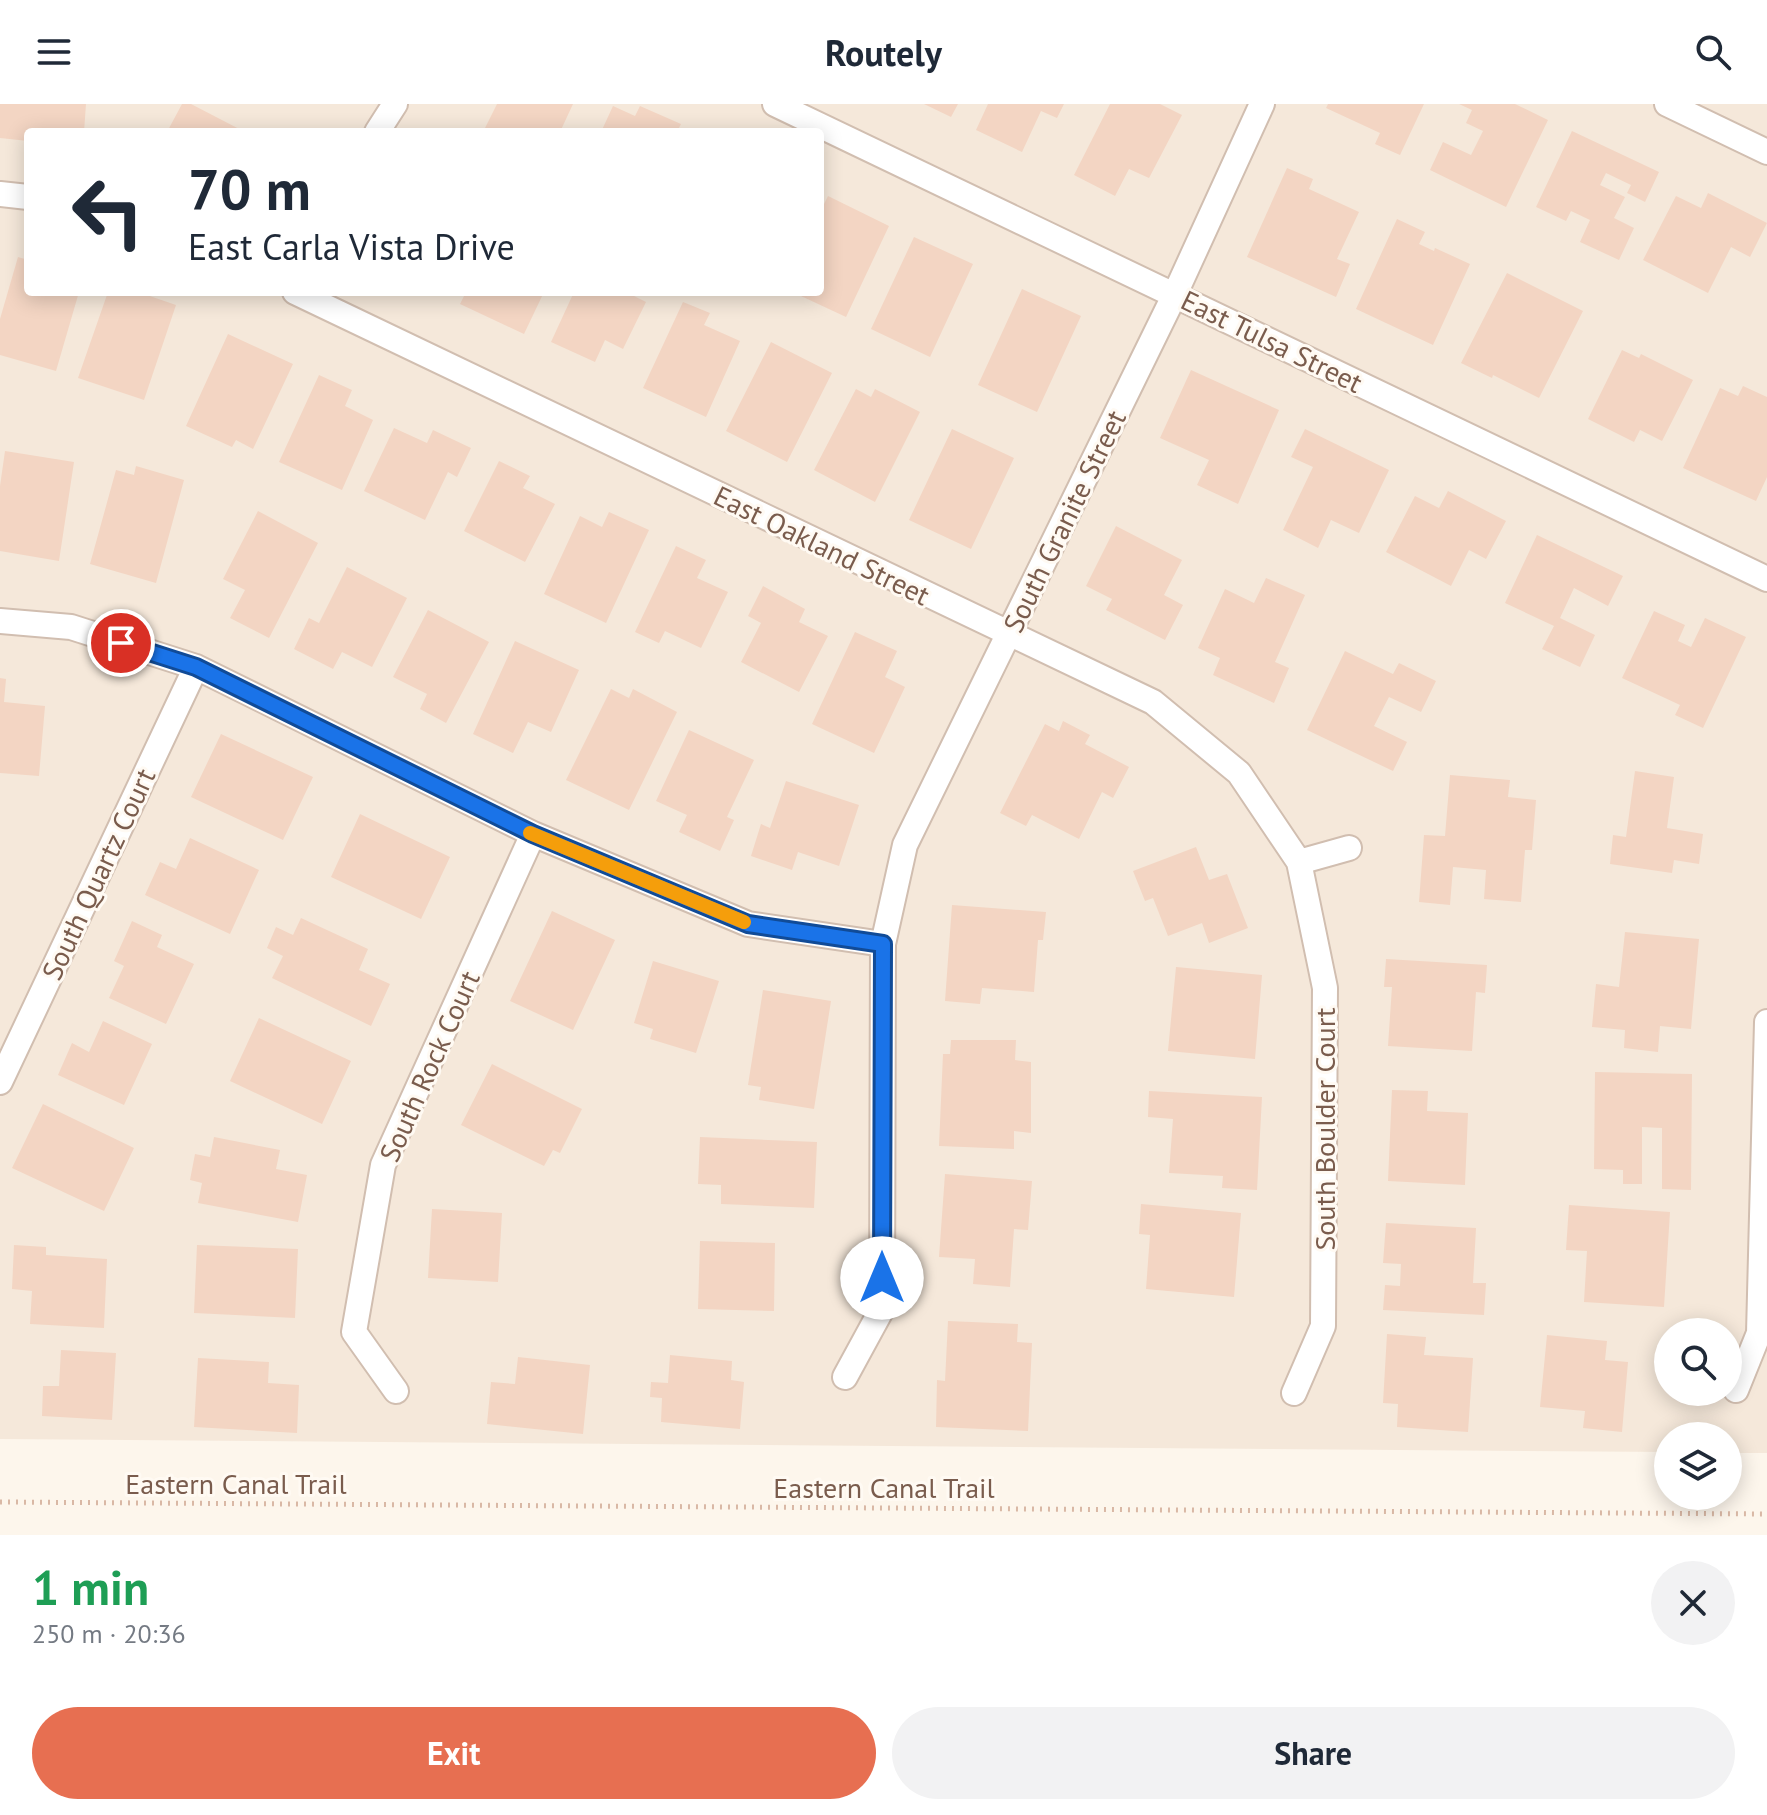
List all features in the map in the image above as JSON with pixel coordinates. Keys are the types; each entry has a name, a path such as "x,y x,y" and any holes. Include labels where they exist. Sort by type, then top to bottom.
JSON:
{"street":[{"path":"380,128 395,104"},
{"name":"East Tulsa Street","path":"775,104 1767,579"},
{"name":"South Granite Street","path":"845,1377 882,1309 883,944 905,845 1175,294 1262,104"},
{"path":"1667,104 1767,152"},
{"path":"0,194 24,197"},
{"name":"East Oakland Street","path":"303,296 1153,702 1239,773 1299,862"},
{"path":"0,621 71,627 196,667 533,834 748,924 883,944"},
{"name":"South Quartz Court","path":"0,1081 196,667"},
{"name":"South Rock Court","path":"396,1391 354,1332 383,1165 533,834"},
{"path":"1299,862 1349,848"},
{"name":"South Boulder Court","path":"1294,1393 1323,1326 1325,988 1299,862"},
{"path":"1742,1375 1759,1333 1767,1022"}],"path":[{"name":"Eastern Canal Trail","path":"0,1502 1767,1514"}],"shaded area":[{"path":"0,104 1767,104 1767,1453 1742,1453 1742,1422 1654,1422 1654,1452 0,1439"}],"building":[{"path":"0,104 86,104 84,128 24,128 24,141 0,138"},
{"path":"182,104 191,104 237,128 169,128"},
{"path":"497,104 573,104 562,128 485,128"},
{"path":"924,104 958,104 951,117"},
{"path":"988,104 1064,104 1057,118 1041,111 1022,152 976,130"},
{"path":"1110,104 1160,104 1182,115 1149,178 1129,169 1115,196 1074,175"},
{"path":"1328,104 1424,104 1400,155 1375,144 1380,133 1326,108"},
{"path":"1459,104 1515,104 1548,120 1506,207 1430,170 1443,142 1471,155 1483,131 1466,123 1472,110"},
{"path":"613,106 635,116 640,106 681,124 679,128 603,128"},
{"path":"1572,131 1659,172 1645,202 1627,193 1631,185 1606,173 1600,185 1625,197 1614,218 1634,228 1619,260 1580,242 1590,220 1571,211 1566,221 1536,207"},
{"path":"1287,168 1313,179 1309,189 1359,212 1337,259 1350,264 1336,297 1247,257"},
{"path":"1708,193 1767,223 1750,257 1731,247 1708,293 1643,260 1676,196 1701,208"},
{"path":"828,196 889,226 846,317 801,296 824,296 824,204"},
{"path":"1397,219 1425,232 1419,244 1470,264 1433,345 1356,309"},
{"path":"914,237 973,264 930,357 871,329"},
{"path":"18,257 24,259 24,296 78,296 56,371 0,355 0,319"},
{"path":"1507,273 1583,311 1539,398 1461,363"},
{"path":"1022,289 1081,316 1037,412 978,385"},
{"path":"107,296 150,296 176,305 144,400 78,378"},
{"path":"464,296 542,296 524,334 460,304"},
{"path":"572,296 634,296 646,302 623,349 605,340 595,362 551,342"},
{"path":"683,302 710,313 704,325 740,341 706,417 643,388"},
{"path":"228,334 293,364 253,449 236,440 232,447 186,426"},
{"path":"771,342 832,373 787,462 726,431"},
{"path":"1622,350 1639,358 1641,354 1693,380 1662,441 1640,430 1634,442 1588,419"},
{"path":"1191,370 1279,410 1238,504 1197,485 1209,460 1160,438"},
{"path":"319,375 352,390 345,406 373,420 342,490 279,462"},
{"path":"1743,386 1767,397 1767,477 1756,501 1683,468 1720,388 1738,396"},
{"path":"856,389 871,397 875,389 920,412 875,502 814,470"},
{"path":"394,428 427,443 433,430 471,448 457,477 448,472 425,520 364,491"},
{"path":"952,429 1014,458 971,549 909,520"},
{"path":"1305,429 1389,470 1359,533 1331,520 1318,548 1283,530 1313,467 1291,457"},
{"path":"5,451 74,462 59,561 0,551 0,486"},
{"path":"499,461 530,476 523,488 555,504 525,562 464,531"},
{"path":"136,466 184,480 156,583 90,564 116,470 134,475"},
{"path":"1448,491 1506,521 1486,559 1469,550 1451,586 1386,552 1415,496 1439,508"},
{"path":"258,511 318,543 269,638 230,618 245,590 223,579"},
{"path":"609,512 649,530 606,623 544,594 580,516 602,527"},
{"path":"1116,526 1182,560 1164,595 1183,605 1165,640 1106,610 1112,599 1086,586"},
{"path":"1537,535 1623,576 1608,606 1574,588 1560,618 1595,635 1580,667 1542,649 1554,626 1505,603"},
{"path":"676,546 706,560 697,578 728,592 701,648 665,631 659,643 635,632"},
{"path":"347,567 407,598 372,667 342,652 333,669 294,649 309,618 319,623"},
{"path":"1266,578 1305,595 1275,662 1289,668 1274,703 1213,675 1220,658 1198,648 1225,589 1254,603"},
{"path":"763,586 805,609 799,622 828,636 799,692 741,662 761,623 748,616"},
{"path":"428,610 489,642 446,723 420,709 427,694 393,677"},
{"path":"1654,611 1685,625 1678,641 1691,647 1705,618 1746,637 1703,728 1675,715 1680,705 1622,678"},
{"path":"855,632 897,651 885,677 905,687 874,753 812,724"},
{"path":"515,641 579,670 551,732 528,722 513,753 473,734"},
{"path":"1345,651 1393,674 1399,663 1436,681 1421,712 1389,697 1374,726 1407,742 1393,771 1307,730"},
{"path":"0,678 6,679 4,702 45,706 39,776 0,773"},
{"path":"611,689 629,698 633,689 677,712 629,810 566,780"},
{"path":"1063,721 1090,735 1085,744 1129,767 1113,798 1102,792 1079,839 1032,815 1026,826 1000,813 1045,724 1059,731"},
{"path":"689,730 754,760 727,817 734,820 720,851 679,832 687,815 656,801"},
{"path":"221,734 313,777 283,840 191,797"},
{"path":"1635,771 1674,777 1667,828 1703,834 1699,864 1674,860 1672,873 1610,864 1613,835 1626,837"},
{"path":"1450,775 1510,780 1508,797 1536,800 1532,850 1525,850 1521,902 1484,899 1486,870 1453,867 1450,905 1419,902 1424,835 1445,836"},
{"path":"786,781 859,805 839,866 798,852 792,870 751,856 761,824 770,828"},
{"path":"360,814 450,857 421,919 331,877"},
{"path":"190,838 259,870 230,934 145,895 160,862 176,869"},
{"path":"1196,847 1209,880 1227,874 1248,928 1209,943 1202,923 1168,936 1153,898 1145,901 1133,871"},
{"path":"952,905 1046,912 1043,940 1038,940 1034,992 982,988 980,1004 945,1001"},
{"path":"552,911 615,940 573,1030 510,1001"},
{"path":"301,918 368,949 359,970 390,984 371,1026 272,978 283,956 267,948 276,927 293,935"},
{"path":"132,921 162,935 157,947 194,964 166,1024 109,998 124,966 114,961"},
{"path":"1625,932 1699,939 1691,1029 1660,1026 1658,1052 1624,1048 1625,1030 1592,1027 1596,984 1619,987"},
{"path":"1386,959 1487,965 1485,993 1476,992 1472,1051 1388,1046 1392,987 1384,987"},
{"path":"653,961 719,981 696,1053 650,1039 653,1029 634,1023"},
{"path":"1176,967 1262,975 1255,1059 1168,1051"},
{"path":"763,990 831,1001 814,1109 759,1100 761,1087 748,1085"},
{"path":"259,1018 351,1061 322,1124 230,1081"},
{"path":"103,1021 152,1044 124,1105 58,1075 72,1043 89,1052"},
{"path":"951,1040 1016,1040 1015,1060 1031,1062 1031,1133 1014,1131 1014,1149 939,1146 943,1054 950,1054"},
{"path":"492,1064 582,1109 560,1153 553,1150 544,1166 461,1125"},
{"path":"1595,1072 1692,1074 1691,1190 1662,1189 1662,1128 1642,1127 1642,1184 1623,1184 1623,1170 1594,1169"},
{"path":"1392,1090 1428,1091 1427,1111 1468,1113 1465,1185 1388,1181"},
{"path":"1149,1091 1262,1097 1257,1190 1222,1188 1223,1176 1169,1173 1173,1119 1148,1117"},
{"path":"43,1104 134,1148 104,1211 12,1168"},
{"path":"214,1137 280,1150 276,1169 307,1175 298,1222 198,1203 202,1183 190,1180 195,1154 210,1157"},
{"path":"700,1137 817,1142 814,1208 721,1204 721,1185 698,1184"},
{"path":"945,1174 1032,1181 1028,1230 1014,1229 1010,1287 973,1284 975,1259 939,1257"},
{"path":"1141,1204 1241,1213 1234,1297 1146,1289 1150,1235 1139,1234"},
{"path":"1569,1205 1670,1212 1664,1307 1584,1302 1587,1251 1566,1250"},
{"path":"432,1209 502,1213 498,1282 428,1278"},
{"path":"1386,1223 1476,1228 1473,1283 1486,1283 1484,1315 1383,1310 1385,1285 1400,1286 1401,1264 1383,1263"},
{"path":"700,1241 775,1243 774,1311 698,1309"},
{"path":"14,1245 46,1247 46,1255 107,1259 104,1328 30,1324 32,1291 12,1289"},
{"path":"197,1245 298,1249 295,1318 194,1313"},
{"path":"948,1321 1018,1324 1017,1342 1032,1343 1028,1431 936,1427 937,1380 945,1381"},
{"path":"1387,1334 1426,1337 1424,1355 1473,1358 1468,1432 1397,1427 1398,1404 1383,1403"},
{"path":"1547,1335 1607,1341 1605,1360 1628,1362 1622,1432 1583,1428 1585,1411 1540,1407"},
{"path":"61,1350 116,1353 112,1420 42,1416 43,1386 59,1386"},
{"path":"670,1355 732,1361 731,1380 744,1382 740,1429 661,1422 662,1398 650,1397 651,1382 668,1383"},
{"path":"518,1357 590,1365 583,1434 487,1424 491,1382 515,1384"},
{"path":"198,1358 269,1362 268,1383 299,1385 297,1433 194,1427"}],"slow traffic":[{"path":"530,833 744,922"}],"route":[{"path":"121,643 196,667 533,834 748,924 883,944 882,1278"}]}
